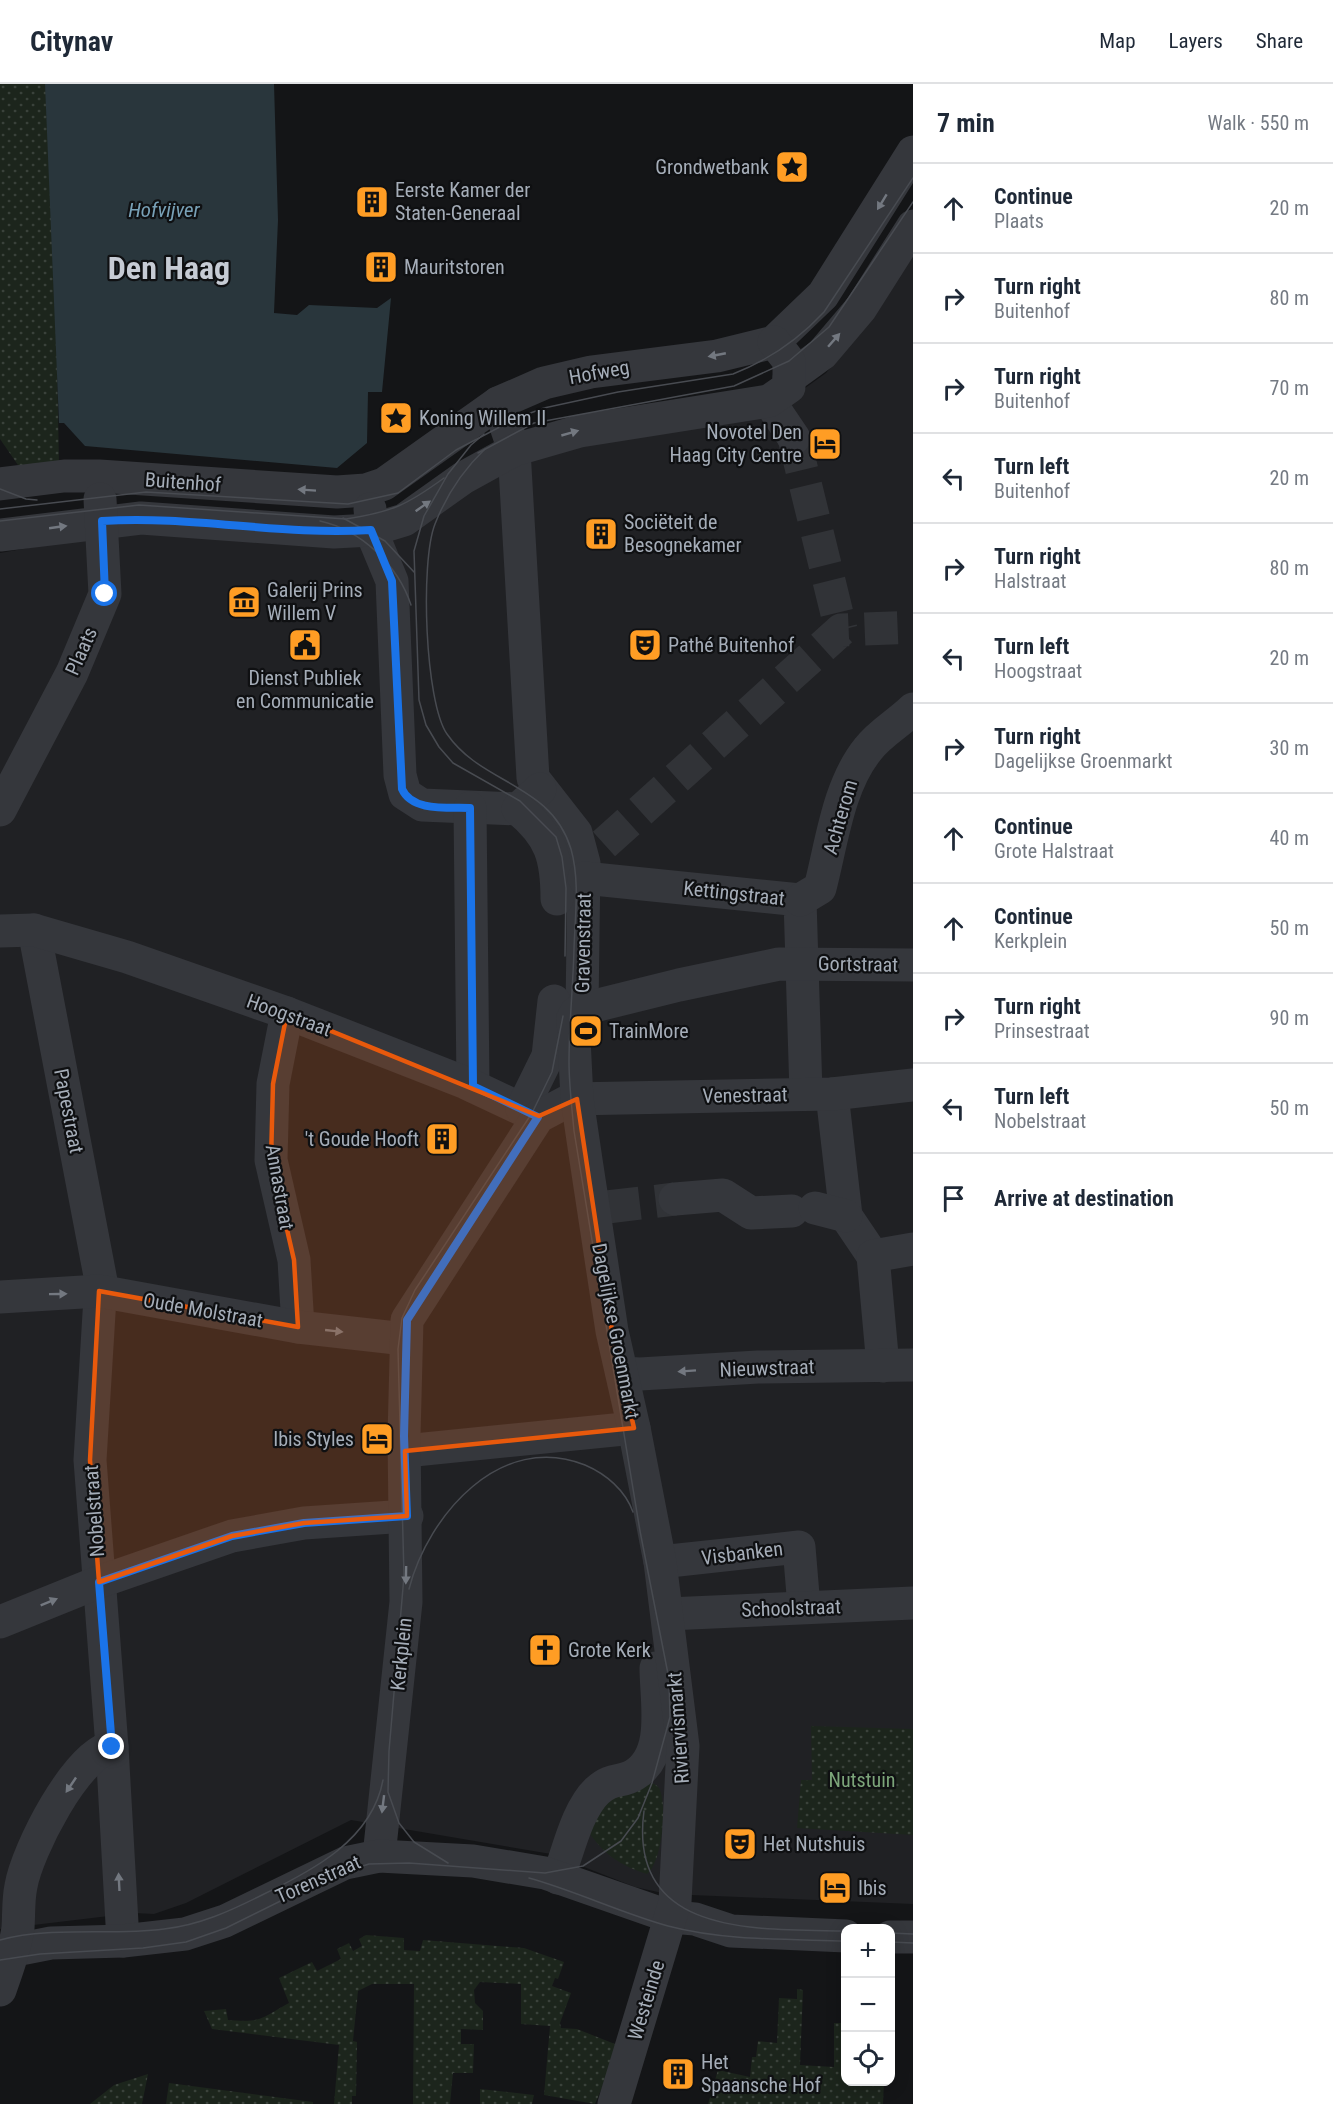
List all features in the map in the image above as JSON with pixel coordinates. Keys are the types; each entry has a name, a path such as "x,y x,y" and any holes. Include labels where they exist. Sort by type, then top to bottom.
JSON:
{"street":[{"path":"794,438 779,389 789,361 774,342 823,295 913,152"},
{"path":"514,450 580,431 779,389 822,354 861,308 913,226"},
{"name":"Hofweg","path":"440,445 498,403 544,383 591,372 717,356 774,342"},
{"path":"498,403 514,450 533,778 529,799 538,826 550,845 557,874 557,899"},
{"name":"Buitenhof","path":"0,484 64,476 99,476 337,492 366,490 384,484 440,445"},
{"name":"Buitenhof","path":"0,535 141,518 334,532 371,530 404,520 463,478 514,450"},
{"name":"Plaats","path":"0,810 72,673 105,594 99,476"},
{"path":"366,490 371,530 392,581 402,789 410,799 422,805 470,808 529,799 576,833 590,862"},
{"name":"Achterom","path":"800,900 820,888 845,792 854,770 868,748 913,709"},
{"path":"470,808 473,1086"},
{"name":"Kettingstraat","path":"590,862 800,900 803,963 819,1094 818,1212"},
{"name":"Gravenstraat","path":"568,1005 590,862"},
{"name":"Hoogstraat","path":"0,931 34,930 127,957 287,1012 473,1086 530,1113"},
{"name":"Papestraat","path":"34,930 101,1280 99,1291"},
{"path":"530,1113 548,1056 568,1005 779,964 803,963"},
{"name":"Gortstraat","path":"803,963 913,964"},
{"name":"Dagelijkse Groenmarkt","path":"568,1005 576,1012 573,1018 577,1099 600,1208 612,1331 634,1428 660,1562"},
{"name":"Annastraat","path":"287,1012 273,1084 271,1160 294,1260 298,1327"},
{"name":"Venestraat","path":"577,1099 819,1094 913,1085"},
{"path":"530,1113 577,1099"},
{"name":"Kerkplein","path":"379,1856 406,1602 405,1339 407,1320 475,1212 530,1113"},
{"path":"675,1199 723,1195 751,1213 818,1212 873,1256 898,1365"},
{"path":"873,1256 913,1249"},
{"name":"Oude Molstraat","path":"0,1297 99,1291 298,1327 405,1339"},
{"name":"Nobelstraat","path":"99,1291 90,1460 112,1747 123,1941"},
{"name":"Nieuwstraat","path":"622,1373 758,1367 898,1365"},
{"path":"405,1451 634,1428"},
{"path":"0,1622 99,1582 232,1536 304,1523 407,1516"},
{"name":"Visbanken","path":"660,1562 800,1547 804,1608"},
{"path":"558,1878 576,1828 596,1792 613,1779 637,1774 655,1753 658,1736 656,1611 660,1562"},
{"name":"Riviervismarkt","path":"660,1562 683,1746 673,1906"},
{"name":"Schoolstraat","path":"668,1614 913,1603"},
{"path":"0,1990 10,1928 21,1886 43,1828 75,1778 94,1755 112,1747"},
{"name":"Torenstraat","path":"10,1928 51,1944 123,1941 175,1935 225,1921 339,1866 364,1857 379,1856 510,1866 673,1906 686,1927 717,1933 731,1931 841,1936"},
{"name":"Westeinde","path":"614,2104 673,1906"},
{"path":"895,1936 913,1937"}],"highlighted area":[{"path":"287,1013 539,1116 577,1099 612,1331 634,1428 405,1451 407,1516 304,1523 232,1536 99,1582 90,1460 99,1291 298,1327 294,1260 271,1160 273,1084"}],"shaded area":[{"path":"913,248 913,1904 667,1894 635,1887 551,1854 351,1820 186,1903 154,1914 134,1913 0,1929 0,553 140,528 334,543 526,459 783,404 826,373 856,338"}],"green space":[{"path":"0,84 52,84 59,465 18,465 0,439"},
{"name":"Nutstuin","path":"811,1726 913,1729 913,1835 797,1828 801,1780 812,1780"},
{"path":"649,1782 660,1790 663,1821 660,1847 652,1868 647,1874 613,1858 588,1831 599,1804"},
{"path":"366,1935 404,1938 404,1950 420,1951 423,1940 524,1948 564,1962 558,1979 555,1978 552,1986 571,1993 560,2023 561,2028 577,2029 620,2046 595,2104 544,2095 550,2026 521,2024 521,1984 480,1982 474,1990 475,2003 483,2011 483,2030 461,2029 461,2044 474,2044 473,2073 453,2073 450,2104 413,2104 414,1984 372,1984 358,1991 353,2041 357,2042 356,2096 352,2096 352,2104 334,2104 339,2045 212,2029 204,2011 226,2009 228,2020 248,2021 267,2016 289,2003 279,1978 312,1962 317,1971 341,1959 337,1949 349,1943 353,1951 362,1946 359,1939"},
{"path":"797,1989 803,1990 800,2065 834,2067 834,2023 841,2023 841,2086 884,2086 883,2104 708,2104 718,2070 750,2077 752,2057 756,2057 758,2041 777,2043 779,1998 797,1999"},
{"path":"148,2074 142,2104 90,2104 114,2085"},
{"path":"169,2083 313,2102 313,2104 166,2104"},
{"path":"480,2089 534,2095 532,2104 480,2104"}],"water":[{"name":"Hofvijver","path":"45,84 274,84 278,220 274,313 297,315 309,305 377,308 391,298 382,392 368,392 367,443 337,468 85,446 64,423 59,423"}],"tunnel":[{"path":"794,438 841,630"},
{"path":"604,844 841,630 913,627"},
{"path":"607,1207 675,1199"}],"tram line":[{"path":"0,509 146,492 348,504 398,493 456,450 517,418 544,408 618,392 733,374 782,348 804,332 824,312 913,178"},
{"path":"478,453 534,423 734,386 789,361 829,327 913,202"},
{"path":"484,434 471,445 448,474 424,516 414,551 419,700 426,725 439,747 453,763 520,801 556,837 562,857 566,888 565,956"},
{"path":"0,1960 40,1954 143,1948 186,1942 226,1928 329,1877 369,1864 409,1863 545,1873 583,1866 621,1841 638,1818 652,1783 670,1717 669,1679 640,1531 574,1131 569,1062 576,899 574,861 561,827 548,810 532,797 478,764 447,734 434,693 430,664 426,599 430,543 444,504 469,466 485,449"},
{"path":"0,521 139,505 346,519 398,506 420,495 444,478"},
{"path":"0,489 26,499 37,500"},
{"path":"343,518 385,541 414,572"},
{"path":"320,521 350,532 376,551 397,576 411,605"},
{"path":"448,1863 414,1842 399,1823 388,1792 389,1751 404,1576 398,1349 402,1318 415,1290 532,1113 552,1072 563,1016"},
{"path":"409,1589 419,1561 433,1534 451,1508 473,1487 497,1470 525,1460 554,1458 585,1465 607,1478 620,1490 633,1512"},
{"path":"0,1940 40,1933 164,1929 202,1921 226,1912 300,1875 337,1851 366,1820 377,1801 383,1780"},
{"path":"644,1811 644,1853 656,1883 678,1904 706,1918 740,1926 841,1931"},
{"path":"529,1878 650,1921 690,1931 756,1938 841,1941"},
{"path":"895,1933 913,1934"},
{"path":"895,1942 913,1943"}],"place":[{"name":"Grondwetbank","path":"792,167"},
{"name":"Eerste Kamer der Staten-Generaal","path":"372,202"},
{"name":"Mauritstoren","path":"381,267"},
{"name":"Koning Willem II","path":"396,418"},
{"name":"Novotel Den Haag City Centre","path":"825,444"},
{"name":"Sociëteit de Besognekamer","path":"601,534"},
{"name":"Galerij Prins Willem V","path":"244,602"},
{"name":"Dienst Publiek en Communicatie","path":"305,645"},
{"name":"Pathé Buitenhof","path":"645,645"},
{"name":"TrainMore","path":"586,1031"},
{"name":"'t Goude Hooft","path":"442,1139"},
{"name":"Ibis Styles","path":"377,1439"},
{"name":"Grote Kerk","path":"545,1650"},
{"name":"Het Nutshuis","path":"740,1844"},
{"name":"Ibis","path":"835,1888"},
{"name":"Het Spaansche Hof","path":"678,2074"}],"district":[{"name":"Den Haag","path":"169,268"}],"route":[{"path":"105,594 102,521 141,518 334,532 371,530 392,581 402,789 410,799 422,805 470,808 473,1086 538,1117 438,1267 407,1320 404,1436 407,1516 304,1523 232,1536 99,1582 112,1747"}]}
